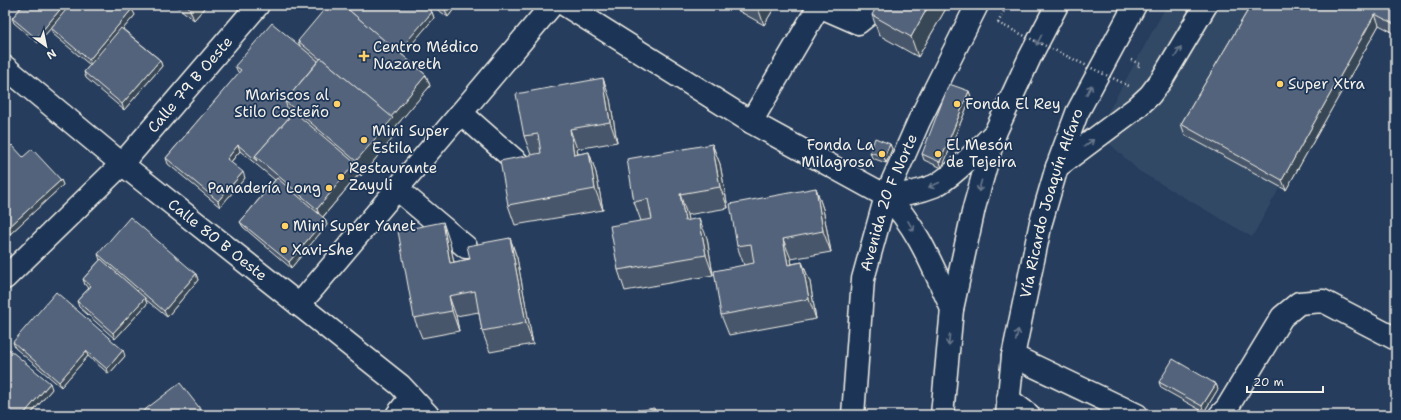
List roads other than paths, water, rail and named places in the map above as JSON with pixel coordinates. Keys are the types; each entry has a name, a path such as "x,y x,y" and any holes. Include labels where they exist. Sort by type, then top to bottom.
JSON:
{"street":[{"name":"Calle 79 B Oeste","path":"5,278 122,164 258,5"},
{"path":"299,305 552,5"},
{"path":"565,5 750,122 886,196 901,211 910,226 936,273 952,309"},
{"name":"Avenida 20 F Norte","path":"854,415 863,279 886,196 919,121 977,5"},
{"path":"942,415 952,309 974,208 995,133 1030,57 1057,5"},
{"name":"Vía Ricardo Joaquín Alfaro","path":"1007,407 1013,356 1041,222 1057,167 1077,113 1135,5"},
{"path":"750,122 819,6 858,22 878,6"},
{"path":"1057,167 1136,108 1150,95 1162,79 1198,9"},
{"name":"Calle 80 B Oeste","path":"5,67 122,164 400,385 428,415"},
{"path":"461,113 518,163"},
{"path":"886,196 908,194 935,185 953,173 995,133"},
{"path":"397,189 466,247"},
{"path":"1220,415 1227,408 1282,317 1299,303 1323,302 1396,339"},
{"path":"1013,356 1137,415"},
{"path":"397,415 411,397"},
{"path":"1007,407 1029,415"}],"place":[{"name":"Centro Médico Nazareth","path":"364,56"},
{"name":"Super Xtra","path":"1280,84"},
{"name":"Mariscos al Stilo Costeño","path":"337,104"},
{"name":"Fonda El Rey","path":"957,104"},
{"name":"Mini Super Estila","path":"364,140"},
{"name":"Fonda La Milagrosa","path":"882,154"},
{"name":"El Mesón de Tejeira","path":"938,154"},
{"name":"Restaurante Zayuli","path":"341,177"},
{"name":"Panadería Long","path":"329,188"},
{"name":"Mini Super Yanet","path":"285,226"},
{"name":"Xavi-She","path":"284,250"}]}
